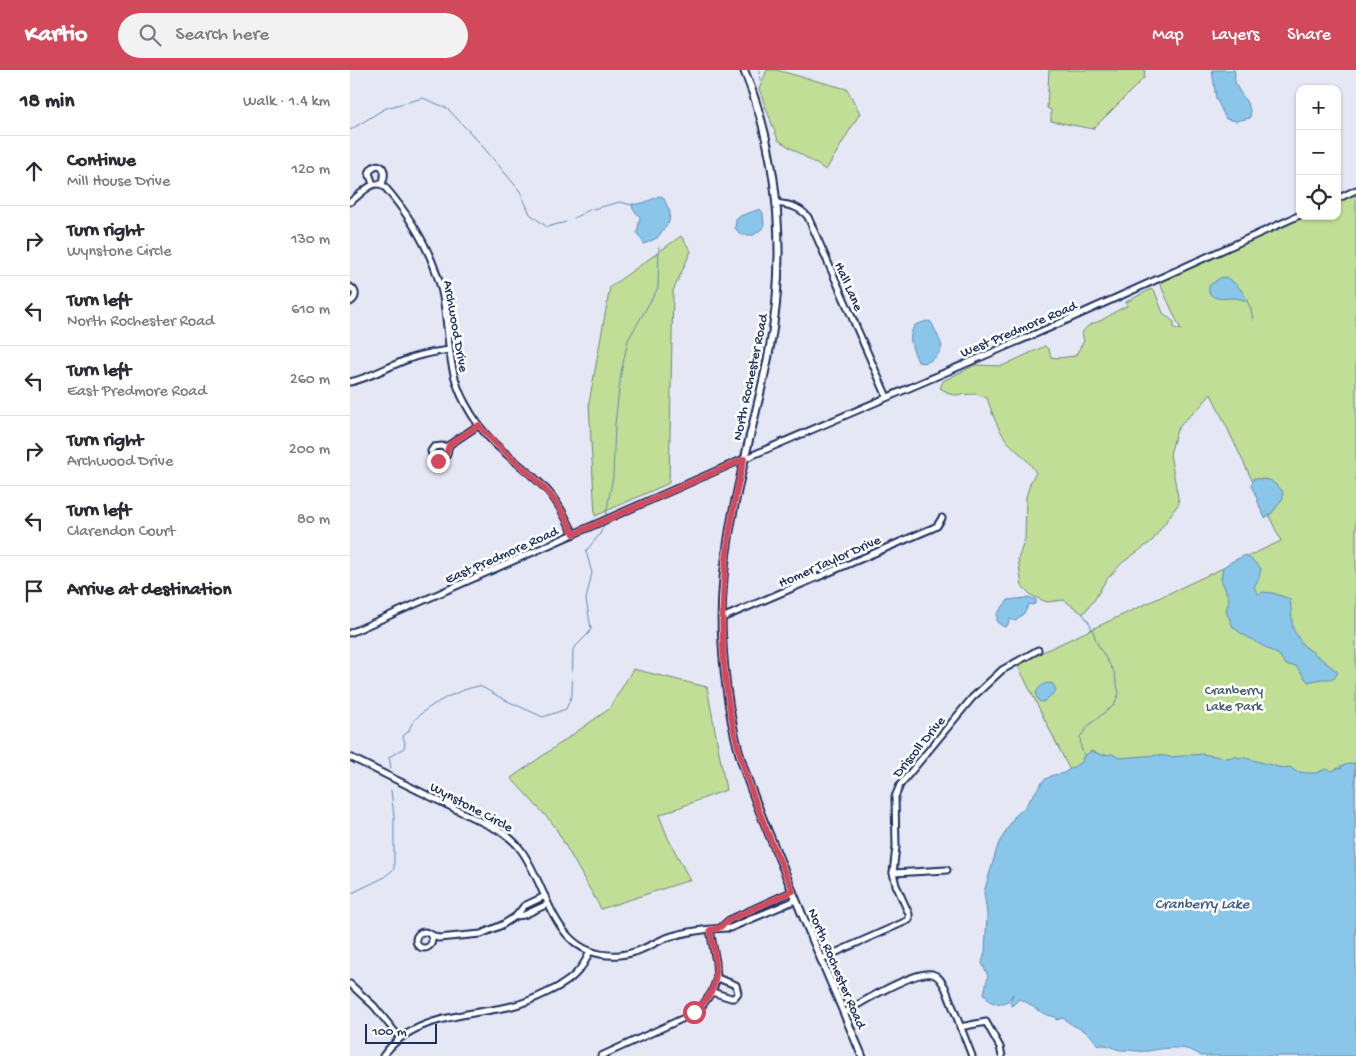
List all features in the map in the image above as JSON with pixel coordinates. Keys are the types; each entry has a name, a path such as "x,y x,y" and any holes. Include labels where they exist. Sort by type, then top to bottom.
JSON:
{"main road":[{"name":"North Rochester Road","path":"744,70 756,104 772,171 778,232 776,308 768,358 736,491 727,545 722,589 725,676 736,741 758,809 862,1056"}],"street":[{"name":"Archwood Drive","path":"373,184 369,173 376,166 382,167 385,171 382,184 409,216 430,255 442,292 449,350 456,382 465,402 479,425 494,443 547,490 563,513 574,534"},
{"path":"350,202 373,184 382,184"},
{"path":"1341,196 1356,190"},
{"name":"Hall Lane","path":"776,203 793,206 808,217 887,397"},
{"name":"West Predmore Road","path":"744,459 1049,328 1296,218"},
{"path":"350,287 356,295 354,300 350,302"},
{"path":"350,382 370,377 424,354 449,350"},
{"path":"449,445 445,458 441,461 436,460 432,456 432,449 437,446 449,445 479,425"},
{"path":"442,446 446,449 447,454"},
{"name":"East Predmore Road","path":"350,633 744,459"},
{"name":"Homer Taylor Drive","path":"722,618 937,526 942,518"},
{"name":"Driscoll Drive","path":"821,958 909,920 909,914 896,885 893,873 896,847 895,797 900,785 972,698 1002,670 1038,650"},
{"name":"Wynstone Circle","path":"350,757 502,832 511,839 523,852 557,923 567,936 590,951 613,956 626,954 642,950 666,938 719,928 730,928 796,900"},
{"path":"893,873 947,870"},
{"name":"Wynstone Circle","path":"719,928 729,920 793,891"},
{"path":"438,938 427,947 422,948 416,940 422,932 438,938 481,934 502,925 516,916 524,906 545,896"},
{"path":"516,916 524,915 548,904"},
{"path":"601,1056 694,1012 702,1006 712,992 717,978 710,930"},
{"path":"430,934 431,944"},
{"path":"383,1056 400,1038 430,1023 514,1006 558,987 576,974 585,963 590,951"},
{"path":"844,1013 872,996 912,978 924,973 932,974 939,977 945,987 972,1056"},
{"path":"712,992 731,998 737,996 736,985 717,978"},
{"path":"350,982 374,1006 400,1038"},
{"path":"960,1027 986,1022 1000,1047 1002,1056"}],"green space":[{"path":"767,70 776,70 847,89 860,113 826,170 778,140 759,89"},
{"path":"1049,70 1145,70 1144,78 1093,129 1051,121 1051,110 1047,108"},
{"name":"Cranberry Lake Park","path":"1356,192 1356,776 1124,879 1017,664 1281,541 1211,394 1177,430 1170,454 1179,503 1152,541 1122,563 1106,580 1095,599 1083,614 1064,600 1047,602 1032,596 1022,586 1018,559 1025,539 1026,497 1031,481 1036,473 1030,464 1003,436 987,398 976,394 952,395 940,388 943,381 975,365 1002,366 1045,346 1049,350 1051,357 1075,356 1084,341 1082,333 1087,327 1127,306 1126,302 1151,289 1155,292 1163,313 1174,322 1174,328 1181,330 1159,282 1296,219 1341,220 1341,199"},
{"path":"681,236 691,251 673,291 669,483 595,516 589,403 610,287"},
{"path":"633,669 707,687 726,790 659,815 668,838 690,880 601,909 554,825 511,778 609,709"}],"water":[{"path":"1212,70 1234,70 1235,82 1248,104 1250,118 1236,121 1226,119 1216,98"},
{"path":"659,196 663,197 670,212 669,222 657,238 644,244 637,233 640,217 633,209 632,204 643,203"},
{"path":"760,209 763,213 764,227 754,235 741,235 735,228 736,220 740,216"},
{"path":"1225,277 1238,287 1247,301 1236,298 1217,298 1209,293 1209,286 1220,278"},
{"path":"927,321 932,323 942,346 939,354 930,361 922,363 918,362 912,348 911,334 915,325"},
{"path":"1254,478 1270,480 1282,490 1283,498 1272,513 1265,518 1251,485"},
{"path":"1246,555 1261,568 1259,578 1254,587 1259,595 1262,592 1273,593 1290,599 1293,629 1302,644 1338,672 1334,679 1308,682 1296,666 1286,665 1279,655 1233,627 1226,611 1229,599 1221,579 1223,567"},
{"path":"1026,598 1036,600 1036,603 1029,604 1025,612 1016,621 1010,619 1007,626 1004,627 997,622 997,614 1008,600"},
{"path":"1047,683 1053,684 1056,690 1045,701 1040,702 1036,693 1041,686"},
{"name":"Cranberry Lake","path":"1091,751 1102,755 1113,754 1119,758 1158,755 1171,757 1202,754 1227,758 1235,756 1282,768 1290,767 1295,771 1306,773 1316,773 1326,769 1332,771 1338,768 1342,769 1340,766 1355,763 1356,1056 1201,1056 1182,1048 1145,1051 1121,1050 1105,1045 1098,1046 1086,1032 1063,1018 1056,1020 1056,1017 1043,1013 1023,1000 1019,999 1012,1006 1010,1002 1013,994 1007,1002 997,1004 989,1001 984,994 988,976 982,963 985,952 987,914 984,892 998,845 1014,817 1024,808 1044,780 1053,775 1062,774 1083,761 1082,758"}],"waterway":[{"path":"759,70 760,80"},
{"path":"350,130 386,108 423,98 447,108 479,142 520,191 530,214 547,227 566,222"},
{"path":"574,218 589,210 620,202 632,205"},
{"path":"606,515 613,476 615,424 621,373 628,340 658,288 659,247"},
{"path":"1247,301 1251,309 1253,321"},
{"path":"391,768 389,757 404,748 403,736 409,731 412,723 428,708 461,691 480,686 505,700 543,717 566,709 572,695 573,649 591,629 586,599 592,573 586,551 600,534 604,525"},
{"path":"1083,614 1114,672 1119,693 1114,705 1089,725 1080,737 1081,748 1085,757"},
{"path":"350,894 383,878 394,869 394,817 391,790"}],"route":[{"path":"438,461 443,460 447,456 449,445 479,425 494,443 547,490 563,513 574,534 744,459 736,491 722,589 722,634 725,676 732,725 743,766 758,809 793,891 729,920 719,928 710,930 717,978 709,998 694,1012"}]}
